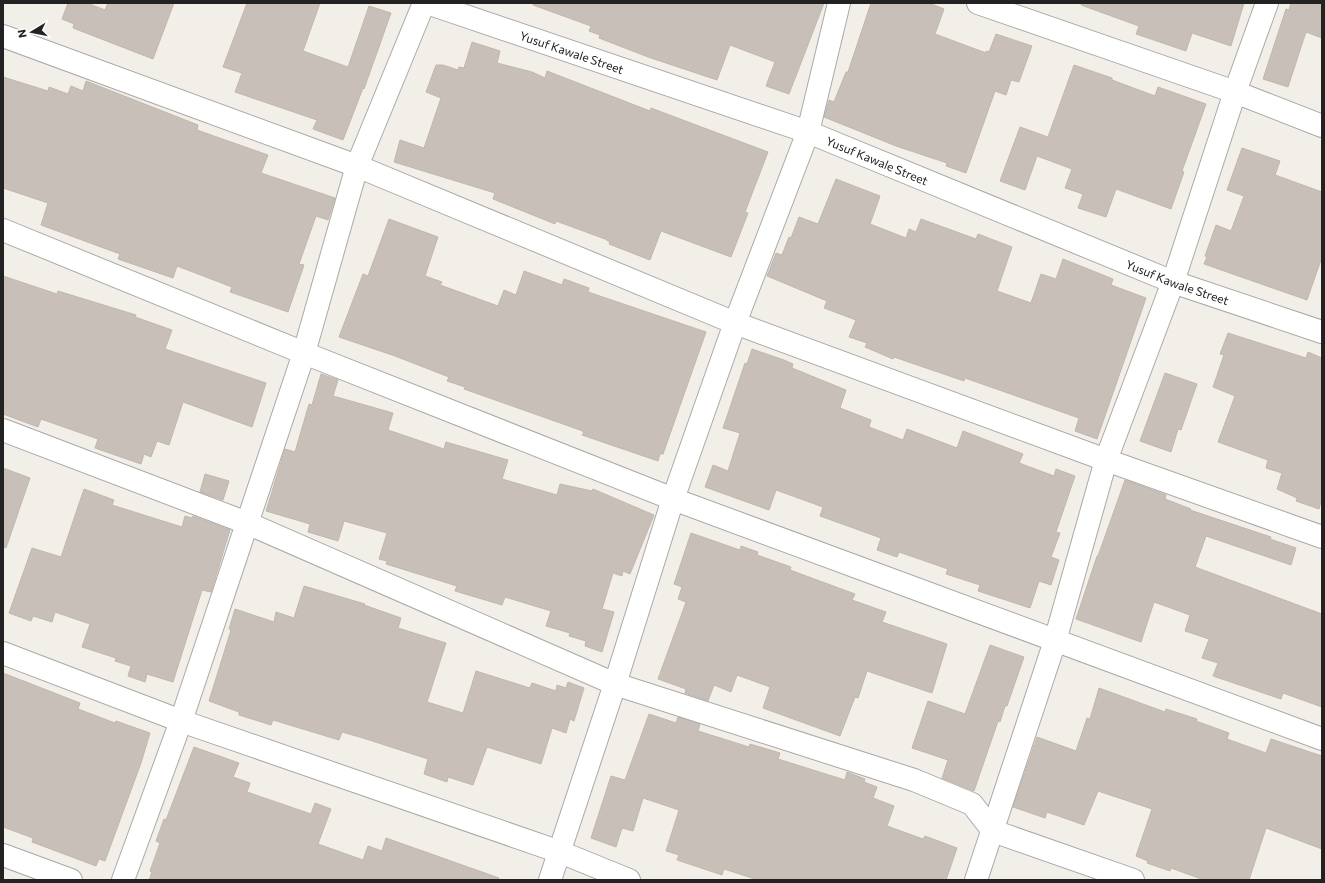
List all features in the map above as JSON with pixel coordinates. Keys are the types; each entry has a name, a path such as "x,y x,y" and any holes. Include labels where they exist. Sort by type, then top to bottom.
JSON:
{"street":[{"name":"Yusuf Kawale Street","path":"426,3 808,132 1173,282 1322,332"},
{"path":"123,880 181,721 304,353 357,166 426,3"},
{"path":"550,880 674,499 735,323 808,132 839,3"},
{"path":"978,3 1235,92 1322,126"},
{"path":"976,880 1055,641 1106,460 1173,282 1235,92 1267,3"},
{"path":"3,36 357,166 735,323 1106,460 1322,537"},
{"path":"3,230 304,353 674,499 1055,641 1322,738"},
{"path":"3,430 247,523 615,684 914,780 972,804 993,831 1133,880"},
{"path":"3,653 181,721 560,852 629,880"},
{"path":"3,855 71,880"}],"building":[{"path":"68,3 87,3 105,10 108,3 174,3 153,59 73,28 74,24 62,19"},
{"path":"247,3 320,3 303,51 348,67 369,6 391,13 364,89 363,88 343,140 313,129 317,120 235,92 242,73 223,67"},
{"path":"533,3 824,3 789,94 766,86 775,62 730,45 717,80 648,57 599,38 600,35 589,31 591,26 533,5"},
{"path":"871,3 929,3 944,9 935,34 986,53 986,51 989,52 996,34 1032,46 1019,82 1011,80 1006,95 995,91 966,173 946,166 947,163 896,146 824,117 829,100 834,102 846,72 848,72"},
{"path":"1082,3 1244,3 1231,46 1192,33 1186,51 1136,34 1139,26 1081,5"},
{"path":"1291,3 1322,3 1322,38 1306,32 1288,87 1263,79 1286,9 1289,10"},
{"path":"472,42 500,51 497,63 532,72 545,78 547,71 650,111 651,108 768,152 745,212 748,213 731,257 661,231 650,260 609,244 610,242 605,239 556,221 555,224 493,199 495,193 394,162 400,140 424,148 441,98 426,92 436,65 443,65 458,70 459,67 464,68"},
{"path":"1074,65 1112,78 1112,80 1155,96 1158,87 1206,104 1182,171 1184,172 1171,209 1116,189 1106,217 1078,208 1083,194 1065,188 1072,169 1037,156 1025,190 1000,181 1020,127 1048,137"},
{"path":"3,77 48,91 49,87 68,94 71,86 83,91 86,81 198,125 197,130 268,155 261,173 335,198 328,220 316,216 299,264 304,265 288,312 230,292 232,287 177,266 173,278 118,259 120,254 41,225 48,203 3,188"},
{"path":"1242,148 1280,161 1275,175 1322,192 1322,257 1307,300 1204,264 1207,257 1205,256 1216,225 1231,231 1244,196 1227,190"},
{"path":"836,179 880,196 870,224 906,238 909,229 916,232 921,219 976,239 978,234 1012,247 997,291 1031,303 1041,274 1056,279 1063,259 1113,279 1111,285 1146,298 1097,439 1075,431 1079,418 965,378 964,381 894,357 893,359 865,347 867,343 849,337 856,320 824,308 827,301 767,276 776,253 782,255 789,237 791,238 799,217 818,224"},
{"path":"389,219 438,237 425,276 442,282 440,285 498,306 504,290 516,295 524,271 562,285 564,279 589,288 588,292 706,332 663,454 660,454 658,461 582,435 584,432 580,430 464,389 465,387 447,381 449,377 395,356 339,337 363,274 368,276"},
{"path":"3,276 57,294 58,291 136,315 135,317 172,330 165,349 266,383 252,427 183,402 169,445 157,441 151,457 144,454 141,464 95,448 98,439 41,419 38,427 3,414"},
{"path":"1228,333 1306,358 1308,352 1322,358 1322,498 1319,509 1296,501 1297,498 1277,489 1282,473 1266,468 1268,460 1218,442 1235,396 1213,387 1224,355 1220,354"},
{"path":"752,349 784,360 793,364 792,368 846,390 840,408 871,420 869,427 903,440 907,429 957,448 963,431 1023,454 1019,463 1054,476 1056,469 1075,476 1056,532 1060,533 1051,557 1059,560 1051,585 1039,581 1030,608 978,591 980,585 946,574 948,569 899,552 897,557 877,550 881,538 820,516 823,507 776,490 769,510 705,487 713,465 728,471 740,433 723,428 745,363 747,364"},
{"path":"1165,373 1197,384 1181,430 1178,429 1171,452 1140,441"},
{"path":"321,374 338,380 333,396 393,413 388,430 444,449 446,442 508,460 502,479 557,495 560,484 592,491 593,489 654,515 630,574 623,571 622,576 613,573 602,609 614,612 602,652 585,646 586,641 569,636 570,633 546,626 551,611 505,597 502,605 455,591 457,586 386,564 387,561 379,559 387,533 344,521 338,541 308,532 310,524 266,511 285,449 295,452 309,404 312,405"},
{"path":"3,468 30,478 6,548 3,547"},
{"path":"205,474 229,481 223,500 200,492"},
{"path":"1125,480 1166,495 1165,499 1191,509 1190,510 1271,537 1270,539 1296,548 1291,565 1206,536 1195,567 1322,614 1322,707 1283,693 1281,699 1213,676 1218,663 1202,658 1209,639 1185,631 1190,615 1154,602 1141,642 1076,619"},
{"path":"84,489 114,500 112,505 182,527 185,516 192,518 193,516 230,530 211,592 202,590 173,682 147,674 145,682 128,676 131,666 115,661 116,658 82,647 90,624 55,612 52,622 33,616 31,621 9,613 32,548 61,557"},
{"path":"691,533 740,550 741,546 758,552 757,555 791,567 790,570 855,594 852,600 886,612 882,622 947,644 932,693 867,671 858,698 855,697 840,736 763,708 770,687 737,675 731,692 714,685 708,701 685,693 686,689 658,679 686,602 678,599 682,587 674,584"},
{"path":"304,586 365,604 364,605 401,618 398,628 446,643 427,702 463,713 476,671 530,688 532,683 556,691 557,685 566,688 568,682 584,688 574,721 570,719 566,733 552,728 541,764 487,747 473,785 448,777 447,782 424,774 428,759 363,738 342,732 339,740 273,720 271,725 239,715 239,712 209,701 231,630 229,629 235,609 274,622 276,612 294,618"},
{"path":"990,645 1024,657 1007,706 1005,706 1000,722 998,721 974,791 942,778 948,760 912,748 928,701 965,714"},
{"path":"3,673 80,703 78,709 115,723 116,721 150,733 141,763 105,861 99,859 96,866 32,842 33,838 3,827"},
{"path":"1099,688 1165,712 1166,709 1197,719 1196,721 1229,733 1227,739 1266,753 1271,739 1322,756 1322,849 1266,828 1249,880 1204,880 1171,868 1170,871 1147,863 1148,861 1136,856 1152,809 1098,791 1084,825 1047,812 1045,818 1013,807 1037,737 1076,751 1087,718 1090,719"},
{"path":"649,714 676,723 678,717 700,724 698,731 749,747 750,744 780,753 778,759 845,780 847,772 865,779 864,782 877,787 873,798 894,806 887,826 923,839 925,836 957,848 946,880 758,880 724,869 722,875 677,860 679,855 666,851 679,810 643,798 633,831 622,828 616,847 591,838 611,776 625,780"},
{"path":"194,747 239,763 233,777 250,783 247,792 311,814 315,803 331,809 318,844 363,860 368,846 382,851 386,838 499,878 498,880 149,880 152,872 150,871 160,843 156,841 164,819 166,820"}]}
